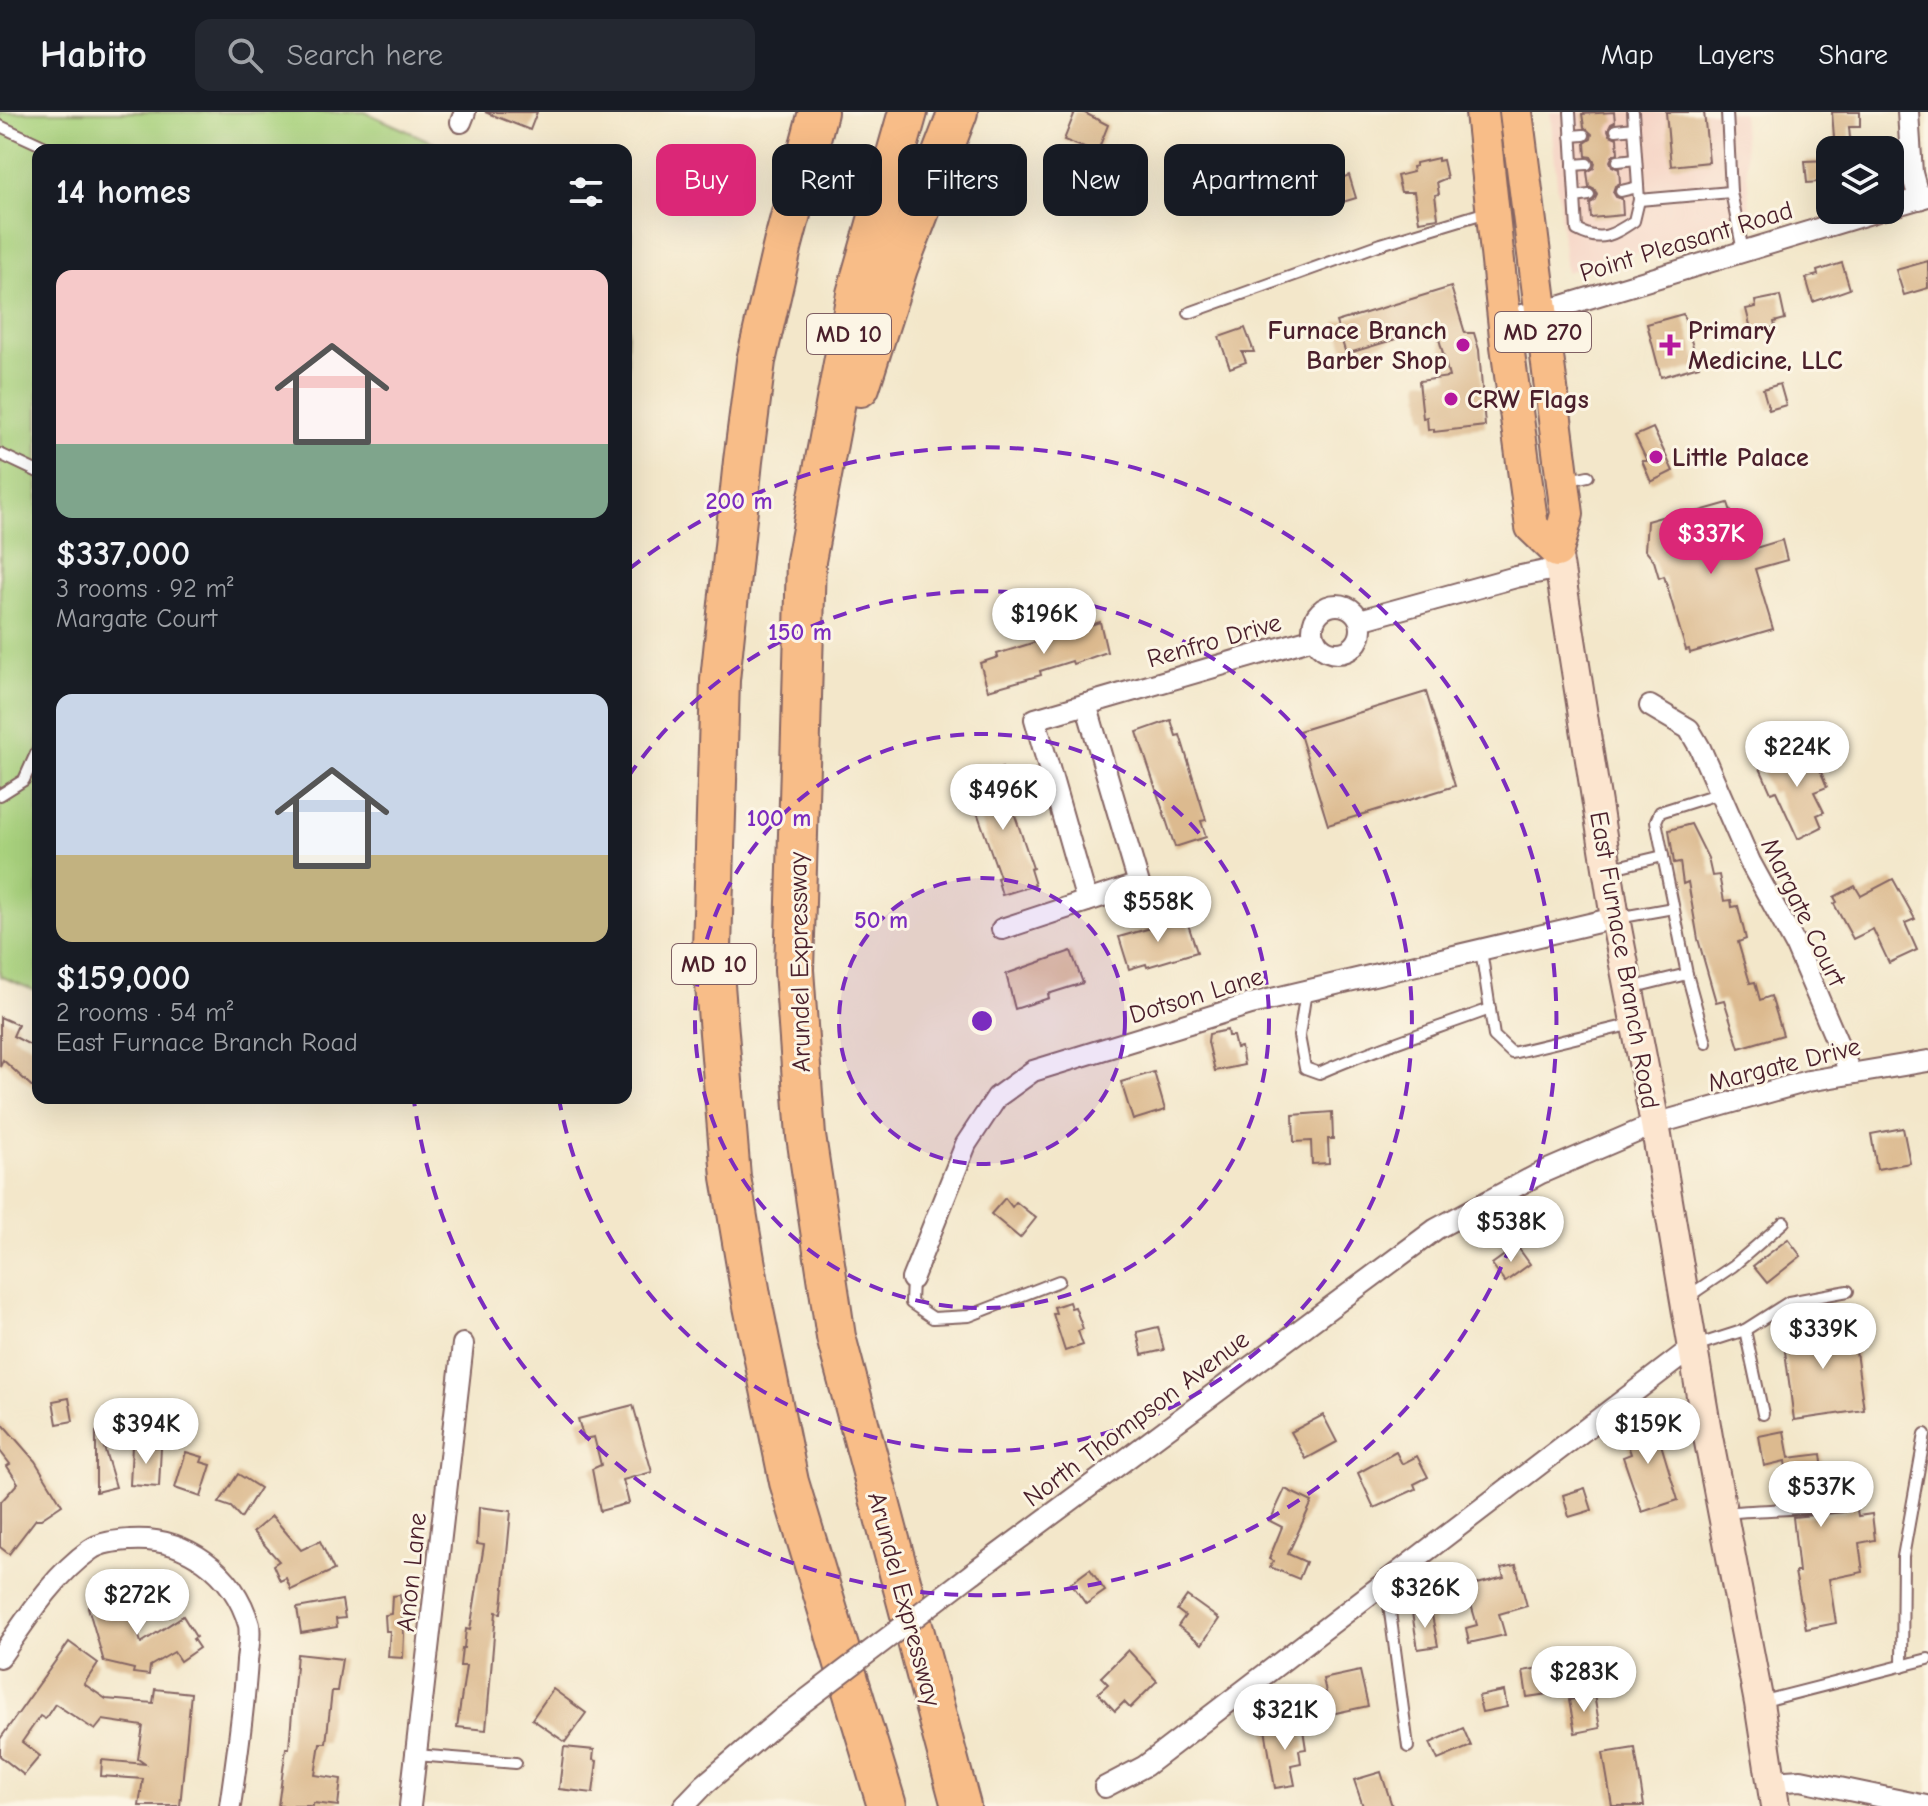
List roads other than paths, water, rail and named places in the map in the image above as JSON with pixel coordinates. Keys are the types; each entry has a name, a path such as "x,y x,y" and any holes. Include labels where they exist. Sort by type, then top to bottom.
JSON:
{"highway":[{"name":"MD 10","path":"818,112 756,361 743,461 720,680 712,949 731,1177 752,1301 789,1482 887,1806"},
{"name":"Arundel Expressway","path":"908,112 856,294 806,561 794,970 806,1136 836,1337 961,1806"},
{"path":"806,561 849,450 860,388 898,268 958,112"}],"main road":[{"name":"MD 270","path":"1482,112 1532,527 1558,560"},
{"name":"East Furnace Branch Road","path":"1519,122 1540,311 1575,478 1558,560 1615,918 1655,1124 1773,1794"}],"street":[{"path":"1904,203 1924,198 1912,173 1908,112"},
{"name":"Point Pleasant Road","path":"1505,319 1834,224"},
{"path":"1360,620 1516,577 1558,560"},
{"name":"Renfro Drive","path":"1336,604 1351,608 1360,620 1361,635 1353,648 1338,654 1324,649 1314,638 1314,623 1322,610 1336,604"},
{"name":"Renfro Drive","path":"1087,901 1035,719 1314,638"},
{"path":"1002,929 1139,884 1086,704"},
{"name":"Margate Court","path":"1650,706 1689,729 1750,862 1796,946 1850,1072"},
{"name":"Dotson Lane","path":"912,1279 966,1144 997,1097 1033,1071 1251,1004 1615,918"},
{"name":"Margate Drive","path":"1655,1124 1808,1081 1928,1061"},
{"name":"North Thompson Avenue","path":"684,1806 781,1719 1436,1229 1541,1173 1655,1124"},
{"name":"Anon Lane","path":"410,1806 463,1344"},
{"path":"1105,1787 1145,1766 1693,1347"},
{"path":"0,1657 69,1568 92,1548 114,1541 145,1539 166,1542 195,1554 226,1579 250,1627 246,1688 230,1806"},
{"path":"1773,1794 1801,1780 1926,1806"}],"lane":[{"path":"1570,112 1577,230 1591,238 1614,235 1634,221 1639,200 1633,112"},
{"path":"1727,112 1731,192 1743,251"},
{"path":"0,126 39,144"},
{"path":"1616,130 1634,128"},
{"path":"1571,136 1584,135"},
{"path":"1618,161 1636,159"},
{"path":"1573,165 1587,164"},
{"path":"1621,191 1638,187"},
{"path":"1639,200 1731,192"},
{"path":"1575,197 1589,195"},
{"path":"1189,313 1381,244 1493,210"},
{"path":"0,454 32,469"},
{"path":"0,795 24,780 32,762"},
{"path":"1706,1043 1687,974 1656,821 1660,812 1720,793"},
{"path":"1607,870 1663,856"},
{"path":"1615,918 1673,908"},
{"path":"1481,950 1494,1036 1512,1053 1635,1024"},
{"path":"1628,988 1687,974"},
{"path":"1306,991 1299,1036 1305,1068 1319,1073 1371,1050 1490,1009"},
{"path":"1685,1299 1733,1266 1784,1222"},
{"path":"912,1279 911,1303 933,1318 969,1316 1059,1281"},
{"path":"1693,1347 1745,1330 1789,1302 1848,1291"},
{"path":"1745,1330 1763,1414"},
{"path":"1902,1666 1903,1557 1925,1434"},
{"path":"1722,1513 1784,1507 1802,1511 1843,1504"},
{"path":"1386,1582 1408,1747"},
{"path":"1759,1703 1928,1659"},
{"path":"416,1755 516,1763"}],"place":[{"name":"Furnace Branch Barber Shop","path":"1463,345"},
{"name":"Primary Medicine, LLC","path":"1670,345"},
{"name":"CRW Flags","path":"1451,399"},
{"name":"Little Palace","path":"1656,457"}]}
